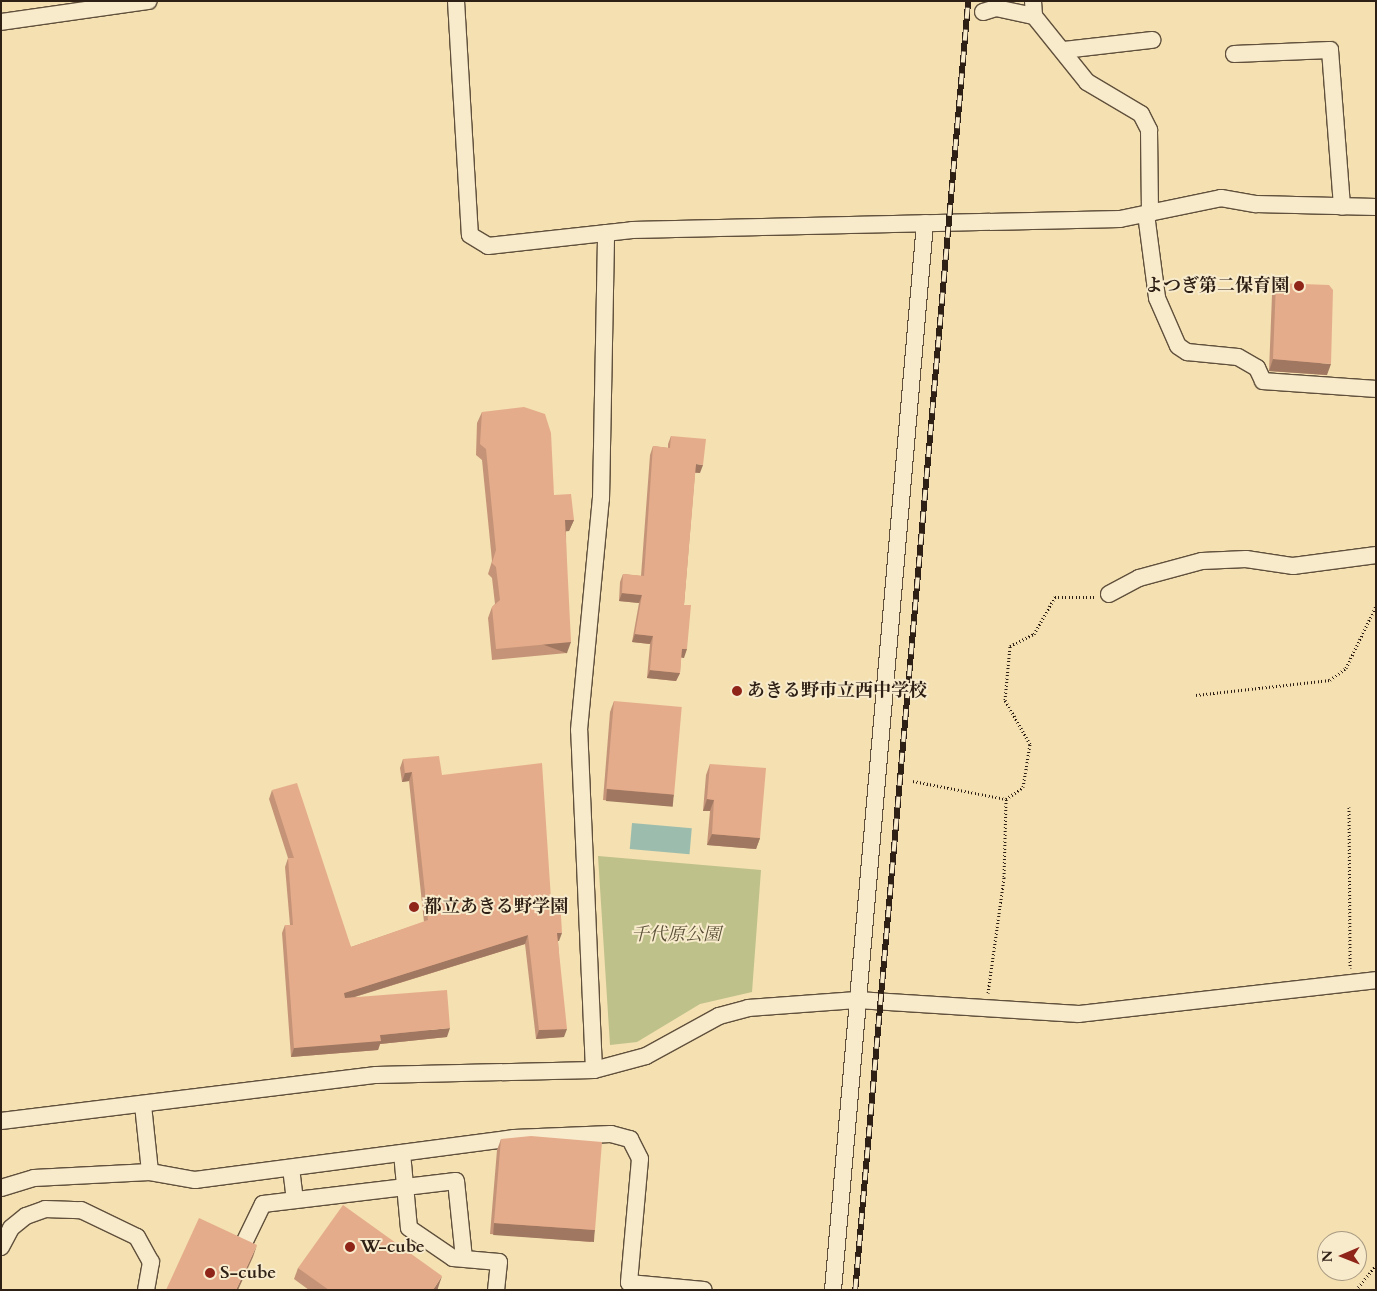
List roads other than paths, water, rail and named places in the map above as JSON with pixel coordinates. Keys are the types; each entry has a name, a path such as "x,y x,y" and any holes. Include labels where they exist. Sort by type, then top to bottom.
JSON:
{"street":[{"path":"1,22 149,1"},
{"path":"456,1 470,235 488,246 606,233 1120,219 1221,198 1376,207"},
{"path":"983,12 996,8 1033,9 1087,82 1141,114 1149,130 1148,214 1158,298 1178,346 1187,352 1248,362 1257,368 1262,382 1376,390"},
{"path":"1064,50 1152,40"},
{"path":"1234,54 1330,50 1342,206"},
{"path":"833,1290 925,223"},
{"path":"594,1070 579,730 601,499 606,233"},
{"path":"1109,594 1139,578 1202,561 1246,559 1293,566 1376,555"},
{"path":"1,1121 376,1075 594,1070 646,1056 733,1011 857,1000 985,1011 1079,1014 1376,980"},
{"path":"143,1105 150,1172"},
{"path":"1,1188 34,1178 150,1172 194,1180 514,1138 610,1134 630,1139 640,1159 629,1283 704,1290"},
{"path":"402,1153 409,1228 453,1258 499,1262 496,1290"},
{"path":"291,1168 295,1200"},
{"path":"245,1241 262,1204 456,1181 464,1258"},
{"path":"1,1247 11,1228 26,1216 45,1209 81,1210 137,1237 151,1262 146,1290"}],"railway":[{"path":"855,1290 968,1"}],"place":[{"name":"よつぎ第二保育園","path":"1299,286"},
{"name":"あきる野市立西中学校","path":"737,691"},
{"name":"都立あきる野学園","path":"414,907"},
{"name":"W-cube","path":"350,1247"},
{"name":"S-cube","path":"210,1273"}],"park label":[{"name":"千代原公園","path":"676,935"}]}
